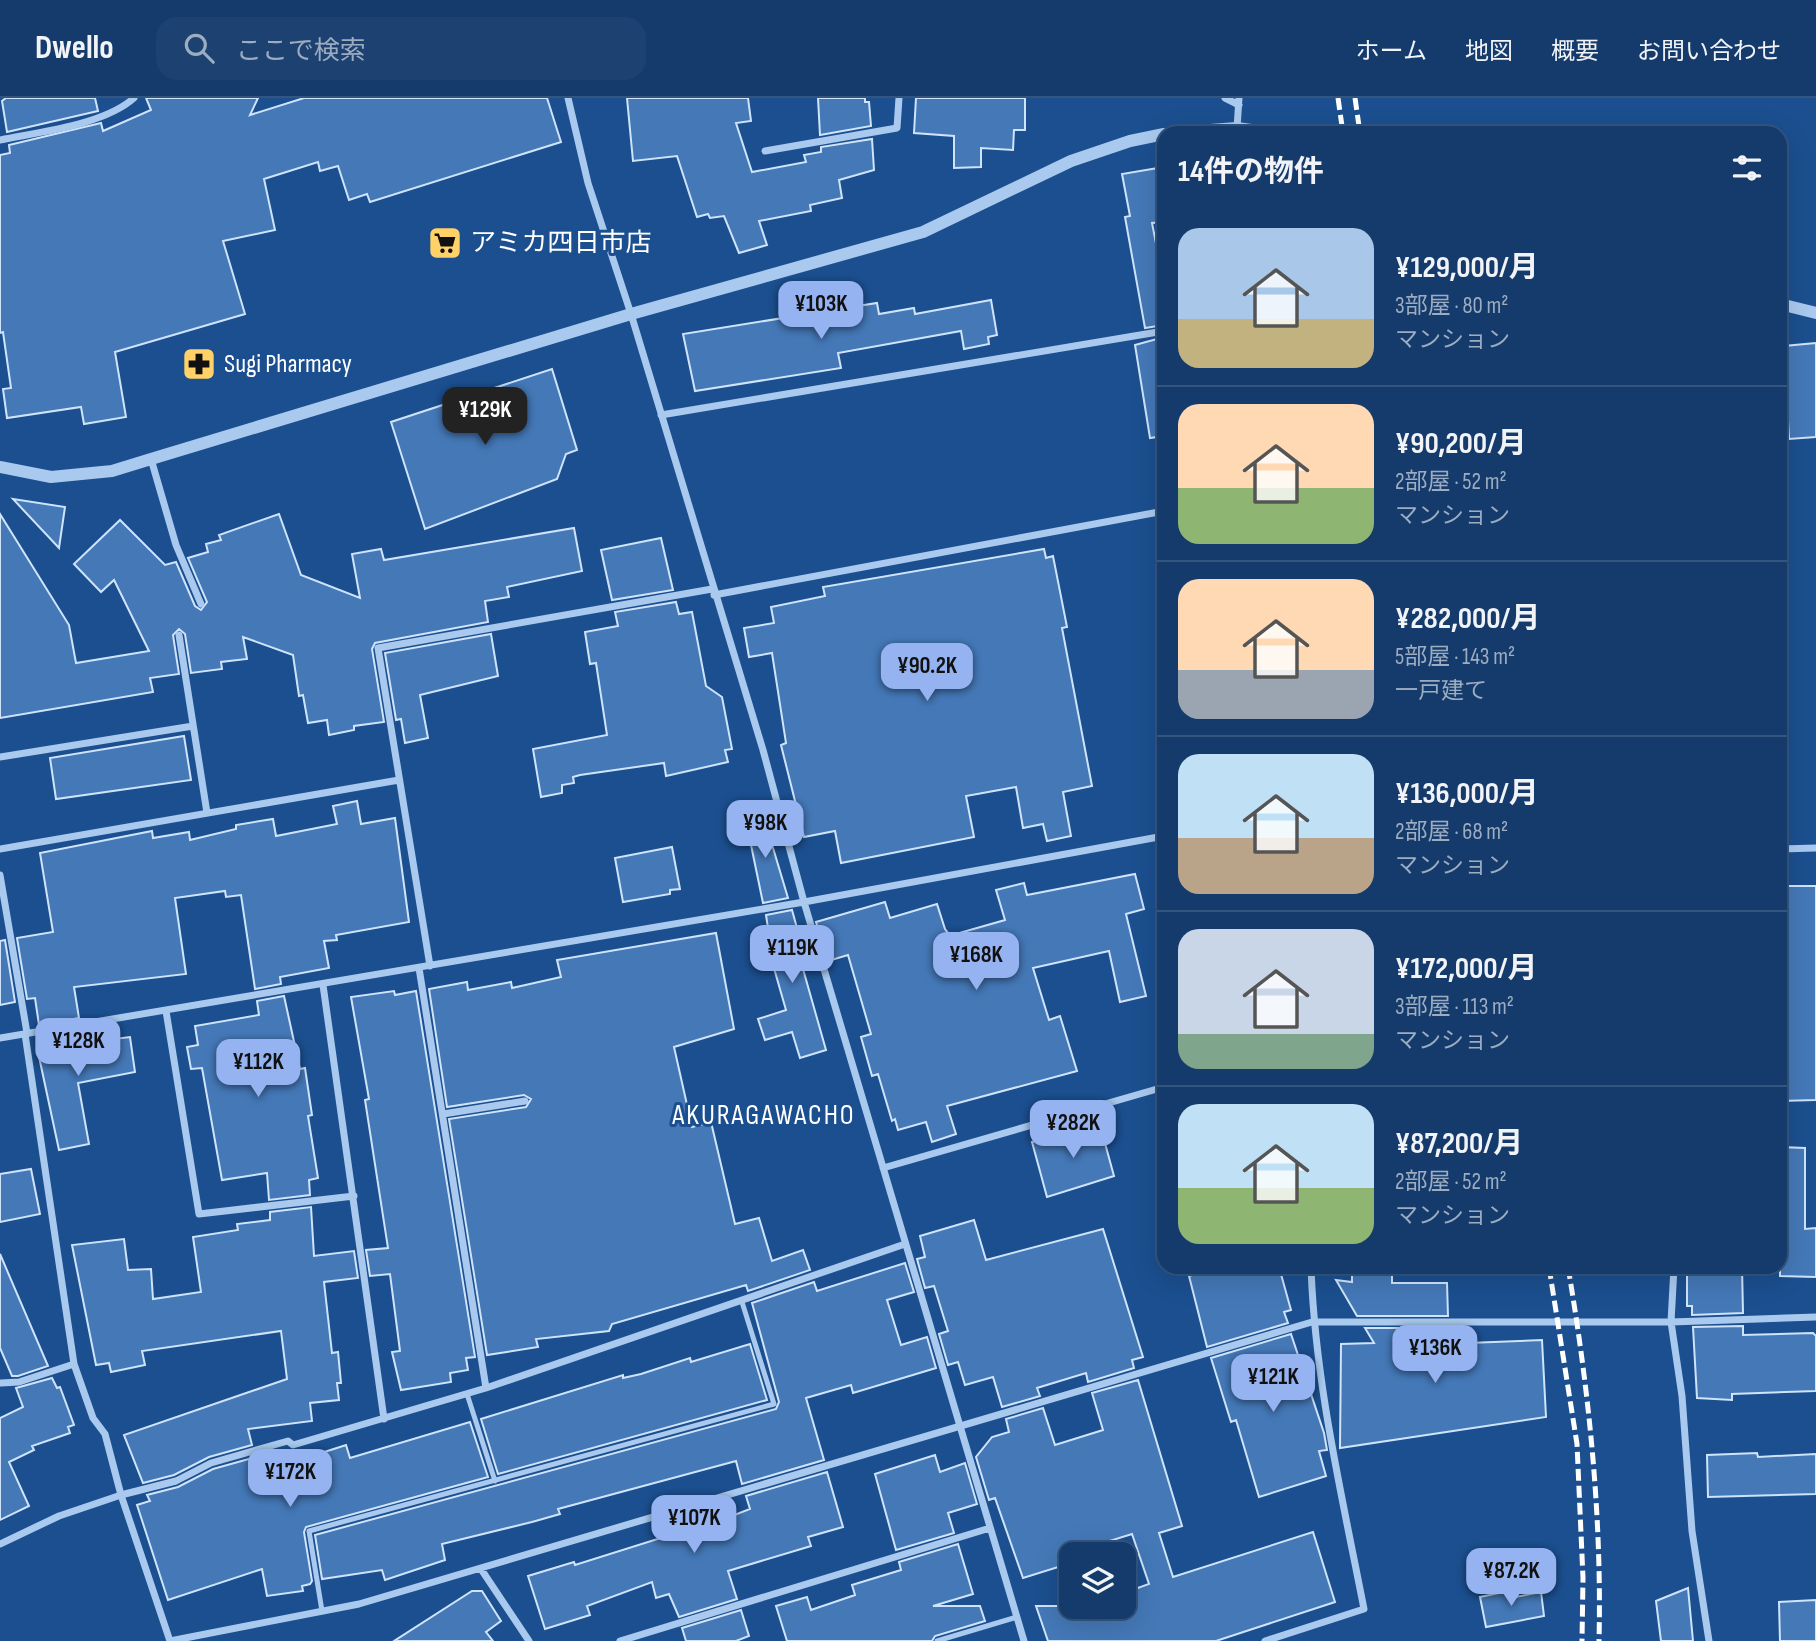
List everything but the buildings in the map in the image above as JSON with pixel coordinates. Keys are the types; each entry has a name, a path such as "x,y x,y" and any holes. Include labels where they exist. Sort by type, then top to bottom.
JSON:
{"street":[{"path":"0,140 99,116 125,106 134,98"},
{"path":"568,98 588,183 631,314 762,750 804,902 1024,1641"},
{"path":"765,151 897,128 899,98"},
{"path":"1225,98 1239,102 1237,126"},
{"path":"0,467 51,477 111,471 631,314 923,232 1071,161 1130,141 1157,135"},
{"path":"1787,306 1816,313"},
{"path":"661,415 1157,332"},
{"path":"151,459 176,545 201,604"},
{"path":"430,966 378,648 713,592 1157,512"},
{"path":"179,635 207,813"},
{"path":"0,757 193,726"},
{"path":"0,839 1,849 399,780"},
{"path":"0,1038 804,902 1157,837"},
{"path":"1787,849 1816,848"},
{"path":"0,875 74,1364 93,1418 105,1434 121,1495 170,1641 359,1604 1312,1322 1671,1322 1816,1317"},
{"path":"419,968 486,1388"},
{"path":"323,985 384,1419"},
{"path":"166,1011 199,1214 354,1196"},
{"path":"883,1168 1157,1089"},
{"path":"443,1114 526,1101"},
{"path":"0,1544 58,1516 176,1480 211,1463 288,1441 293,1445 467,1394 905,1244"},
{"path":"1265,1641 1364,1609 1312,1322 1311,1274"},
{"path":"1674,1274 1671,1322 1682,1396 1692,1531 1709,1641"},
{"path":"0,1382 19,1382 74,1364"},
{"path":"620,1641 990,1528"},
{"path":"481,1569 529,1641"}],"lane":[{"path":"322,1611 309,1531 774,1404 741,1302"},
{"path":"467,1394 495,1481"},
{"path":"937,1641 1017,1617"}],"railway":[{"path":"1338,98 1342,126"},
{"path":"1355,98 1359,126"},
{"path":"1550,1274 1577,1444 1583,1578 1582,1641"},
{"path":"1569,1274 1582,1360 1596,1500 1599,1641"}],"place":[{"name":"アミカ四日市店","path":"445,243"},
{"name":"Sugi Pharmacy","path":"199,364"}],"district":[{"name":"AKURAGAWACHO","path":"764,1115"}]}
